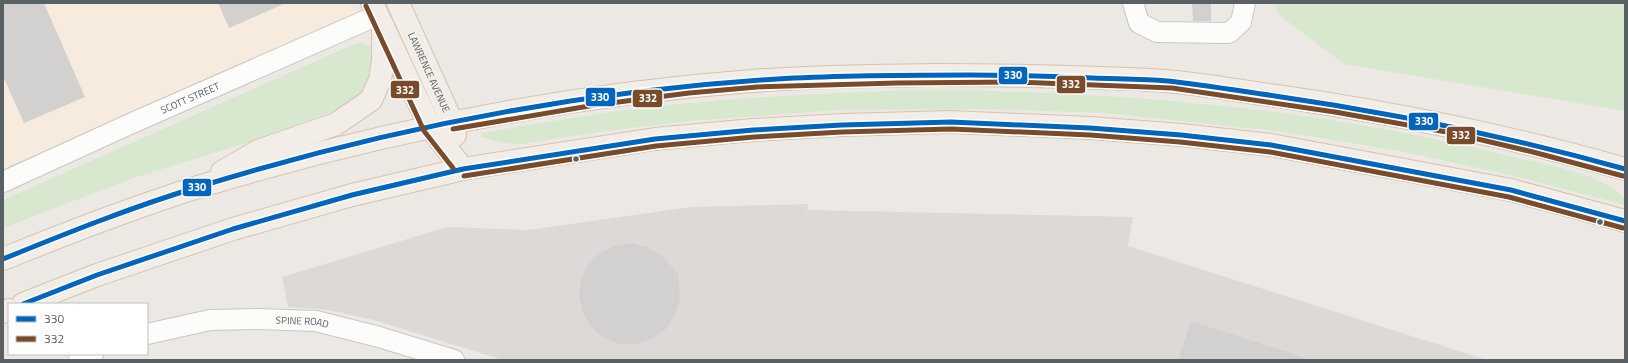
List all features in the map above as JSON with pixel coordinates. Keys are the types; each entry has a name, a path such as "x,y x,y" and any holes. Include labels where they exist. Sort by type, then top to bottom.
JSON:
{"main road":[{"name":"LAWRENCE AVENUE","path":"404,4 452,122 462,169"},
{"name":"LAWRENCE AVENUE","path":"378,15 430,127 462,169"},
{"path":"196,188 258,152 336,124 371,100 380,80 383,60 378,15"},
{"path":"3,259 87,226 196,188 363,142 452,122 594,98 688,86 757,80 897,76 1015,75 1173,81 1336,105 1453,126 1535,145 1625,169"},
{"path":"26,303 97,275 233,229 352,195 462,169 655,139 753,130 842,125 951,122 1090,128 1181,135 1271,145 1511,190 1625,221"}],"street":[{"path":"1133,3 1139,23 1157,32 1229,33 1241,22 1245,3"},
{"name":"SCOTT STREET","path":"3,182 130,124 378,15"},
{"name":"SPINE ROAD","path":"148,334 210,320 259,319 316,321 379,337 454,360"},
{"path":"79,360 91,355"}],"shaded area":[{"path":"3,3 353,3 359,17 3,168"},
{"path":"808,204 807,210 1133,217 1128,246 1487,360 503,360 374,320 328,310 288,307 282,277 447,227 528,230 691,207"}],"green space":[{"path":"1275,3 1625,3 1625,111 1344,64 1279,15"},
{"path":"361,43 371,47 375,53 373,78 364,93 344,107 259,139 136,177 3,228 3,200 350,46"},
{"path":"926,90 999,91 1144,99 1216,105 1360,125 1431,138 1574,171 1600,181 1613,188 1625,199 1625,205 1515,176 1400,151 1278,131 1105,113 987,109 838,110 690,121 606,131 521,144 506,143 481,137 481,133 631,109 720,100 857,92"}],"building":[{"path":"3,3 44,3 85,97 24,123 3,76"},
{"path":"218,3 286,3 229,28"},
{"path":"1192,3 1211,3 1211,21 1193,21"},
{"path":"631,243 647,247 661,255 678,273 680,299 675,315 666,329 652,339 636,344 620,344 604,338 591,327 583,313 579,297 581,280 588,265 600,253 614,246"},
{"path":"1191,321 1303,357 1303,360 1178,360"}],"transit line":[{"name":"332","path":"366,6 424,131 453,168"},
{"name":"330","path":"3,259 75,230 173,195 269,166 340,147 484,116 557,103 630,93 777,79 984,75 1168,81 1319,103 1407,118 1538,146 1625,169"},
{"name":"332","path":"453,129 595,105 689,93 757,87 897,83 1015,82 1172,88 1335,112 1452,133 1533,152 1623,176"},
{"name":"330","path":"26,303 97,275 233,229 352,195 463,169 655,139 753,130 842,125 951,122 1090,128 1181,135 1271,145 1511,190 1625,221"},
{"name":"332","path":"464,176 656,146 754,137 842,132 951,129 1090,135 1180,142 1270,152 1509,197 1623,228"}]}
